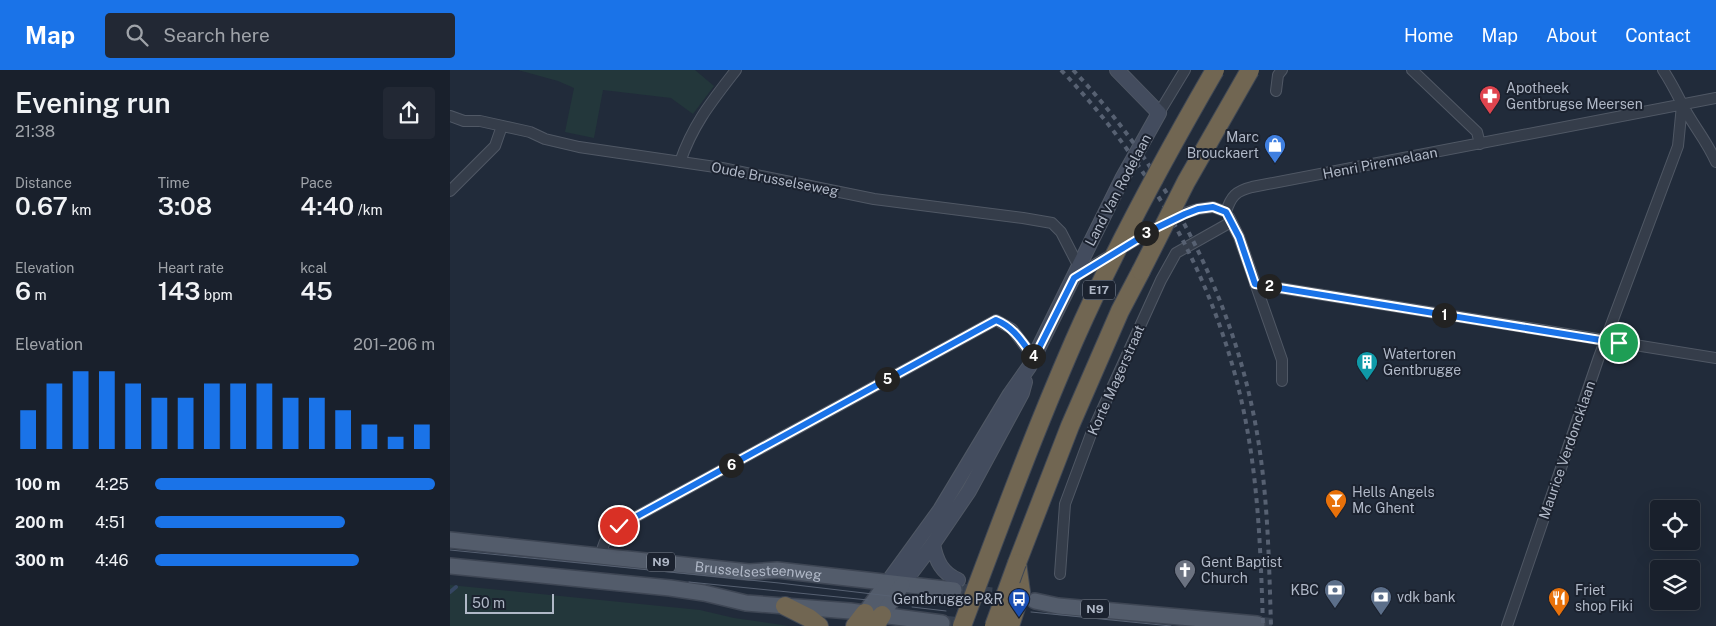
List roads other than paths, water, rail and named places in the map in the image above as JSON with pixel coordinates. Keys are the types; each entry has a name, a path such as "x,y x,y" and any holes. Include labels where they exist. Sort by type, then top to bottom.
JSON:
{"highway":[{"name":"E17","path":"962,626 1042,418 1075,339 1160,168 1215,70"},
{"name":"E17","path":"994,626 1070,426 1120,311 1186,182 1250,70"},
{"path":"1010,626 1021,592 1018,563"},
{"name":"N9","path":"785,606 809,618 819,626"}],"main road":[{"name":"Brusselsesteenweg","path":"450,540 750,572 777,570 894,584 956,585"},
{"name":"Brusselsesteenweg","path":"450,566 670,588 704,593 746,603 785,606 869,620 942,622"},
{"path":"869,620 894,584"},
{"name":"N9","path":"1035,601 1153,620 1257,624"},
{"path":"1153,620 1167,626"}],"street":[{"path":"680,162 690,133 736,70"},
{"path":"1117,70 1159,113"},
{"name":"Land Van Rodelaan","path":"894,584 934,544 969,491 1022,393 1032,363 1122,179 1185,70"},
{"path":"1276,91 1278,76 1282,70"},
{"path":"1412,70 1477,132 1480,144"},
{"path":"1664,70 1676,90 1682,105 1712,152 1716,162"},
{"name":"Henri Pirennelaan","path":"1226,212 1234,194 1243,189 1716,98"},
{"name":"Maurice Verdoncklaan","path":"1507,626 1605,341 1678,146 1682,105"},
{"name":"Oude Brusselseweg","path":"450,116 464,121 480,121 530,132 545,139 579,147 722,168 874,198 1023,218 1052,224 1061,232 1076,272"},
{"path":"450,190 495,146 502,126"},
{"path":"1076,272 1185,214 1198,209 1213,207 1226,212 1239,237 1282,360 1282,380"},
{"name":"Korte Magerstraat","path":"1060,574 1065,504 1091,434 1161,280 1176,253 1231,222"},
{"path":"1255,284 1716,358"},
{"path":"601,556 603,544 607,536 619,526 996,320 1005,324 1017,334 1032,363"},
{"name":"Land Van Rodelaan","path":"894,584 1010,394 1032,363"},
{"name":"Brusselsesteenweg","path":"934,544 938,564 956,585"}],"waterway":[{"path":"450,592 456,587"}],"tunnel":[{"path":"954,590 1016,598"},
{"path":"942,623 972,626"},
{"path":"1257,624 1277,626"}],"tram line":[{"path":"450,550 779,583 949,603"},
{"path":"689,582 868,600"},
{"path":"912,607 946,611"},
{"path":"1031,612 1171,626"}],"railway":[{"path":"1061,70 1096,109 1156,193 1182,238 1204,285 1223,334 1237,383 1252,458 1259,530 1263,626"},
{"path":"1073,70 1107,108 1138,150 1166,193 1192,238 1232,333 1246,383 1261,457 1267,530 1271,626"}],"place":[{"name":"Apotheek Gentbrugse Meersen","path":"1490,115"},
{"name":"Marc Brouckaert","path":"1275,164"},
{"name":"Watertoren Gentbrugge","path":"1367,381"},
{"name":"Hells Angels Mc Ghent","path":"1336,519"},
{"name":"Gent Baptist Church","path":"1185,589"},
{"name":"KBC","path":"1335,609"},
{"name":"vdk bank","path":"1381,616"},
{"name":"Friet shop Fiki","path":"1559,617"},
{"name":"Gentbrugge P&R","path":"1019,618"}]}
